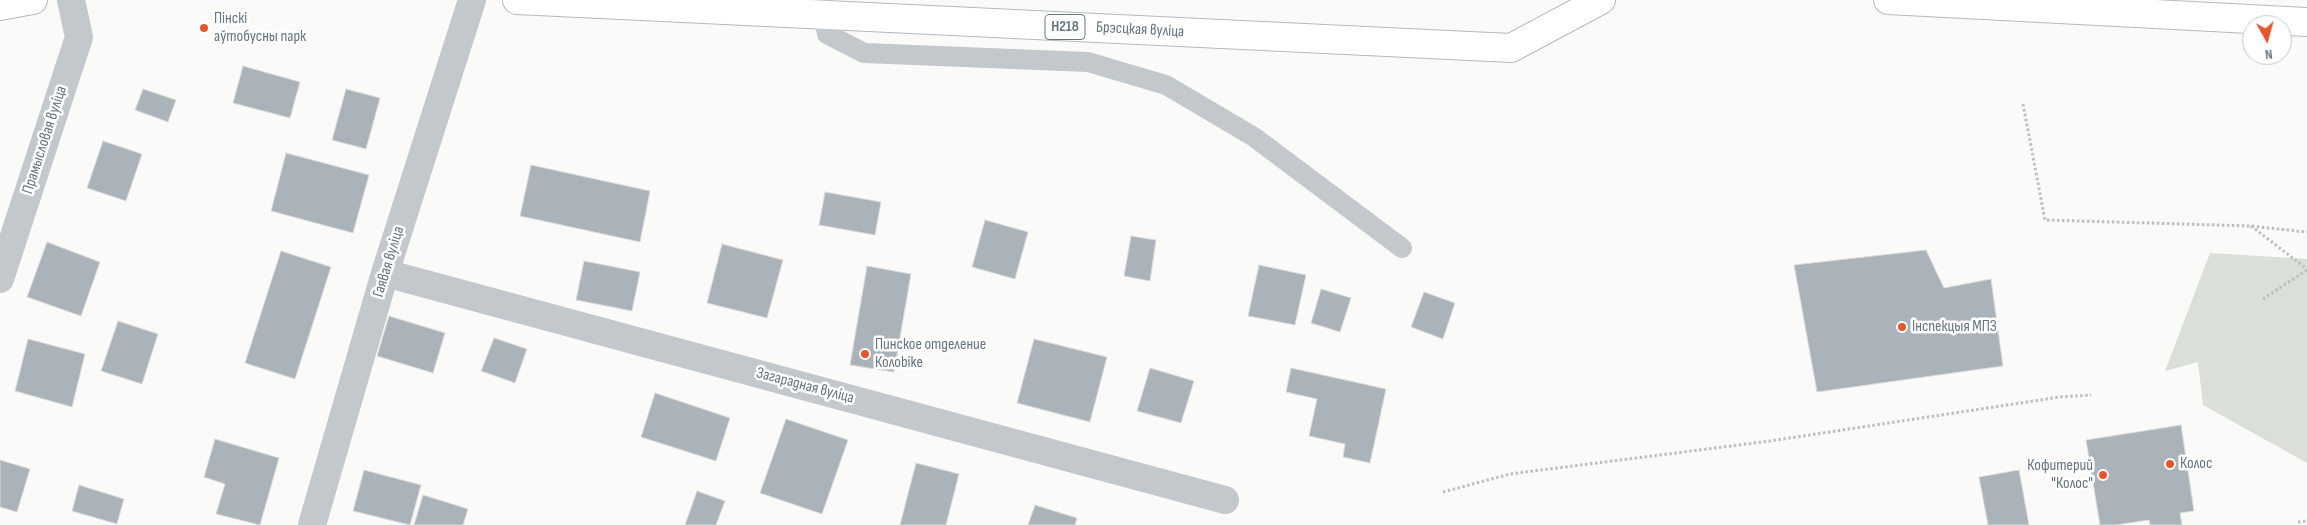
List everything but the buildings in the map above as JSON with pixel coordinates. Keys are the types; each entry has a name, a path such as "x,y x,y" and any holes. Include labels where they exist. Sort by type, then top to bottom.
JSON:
{"main road":[{"path":"0,6 33,0"},
{"name":"Брэсцкая вуліца","path":"517,0 822,8 1511,48 1601,0"},
{"path":"1888,0 2307,22"}],"street":[{"name":"Прамысловая вуліца","path":"0,279 79,37 72,0"},
{"name":"Гаявая вуліца","path":"312,525 385,273 472,0"},
{"name":"Загарадная вуліца","path":"385,273 1225,500"}],"lane":[{"path":"822,8 826,34 864,53 1088,62 1166,85 1254,138 1402,248"}],"path":[{"path":"2023,104 2045,220 2251,226 2307,232"},
{"path":"2251,226 2307,270 2263,299"},
{"path":"1443,492 1510,474 1770,441 2060,397 2091,395"},
{"path":"2298,522 2307,521"}],"shaded area":[{"path":"2210,253 2307,259 2307,463 2203,405 2198,362 2165,371"}],"place":[{"name":"Пінскі аўтобусны парк","path":"204,28"},
{"name":"Інспекцыя МПЗ","path":"1902,327"},
{"name":"Пинское отделение Колоbike","path":"865,354"},
{"name":"Колос","path":"2170,464"},
{"name":"Кофитерий \"Колос\"","path":"2103,475"}]}
